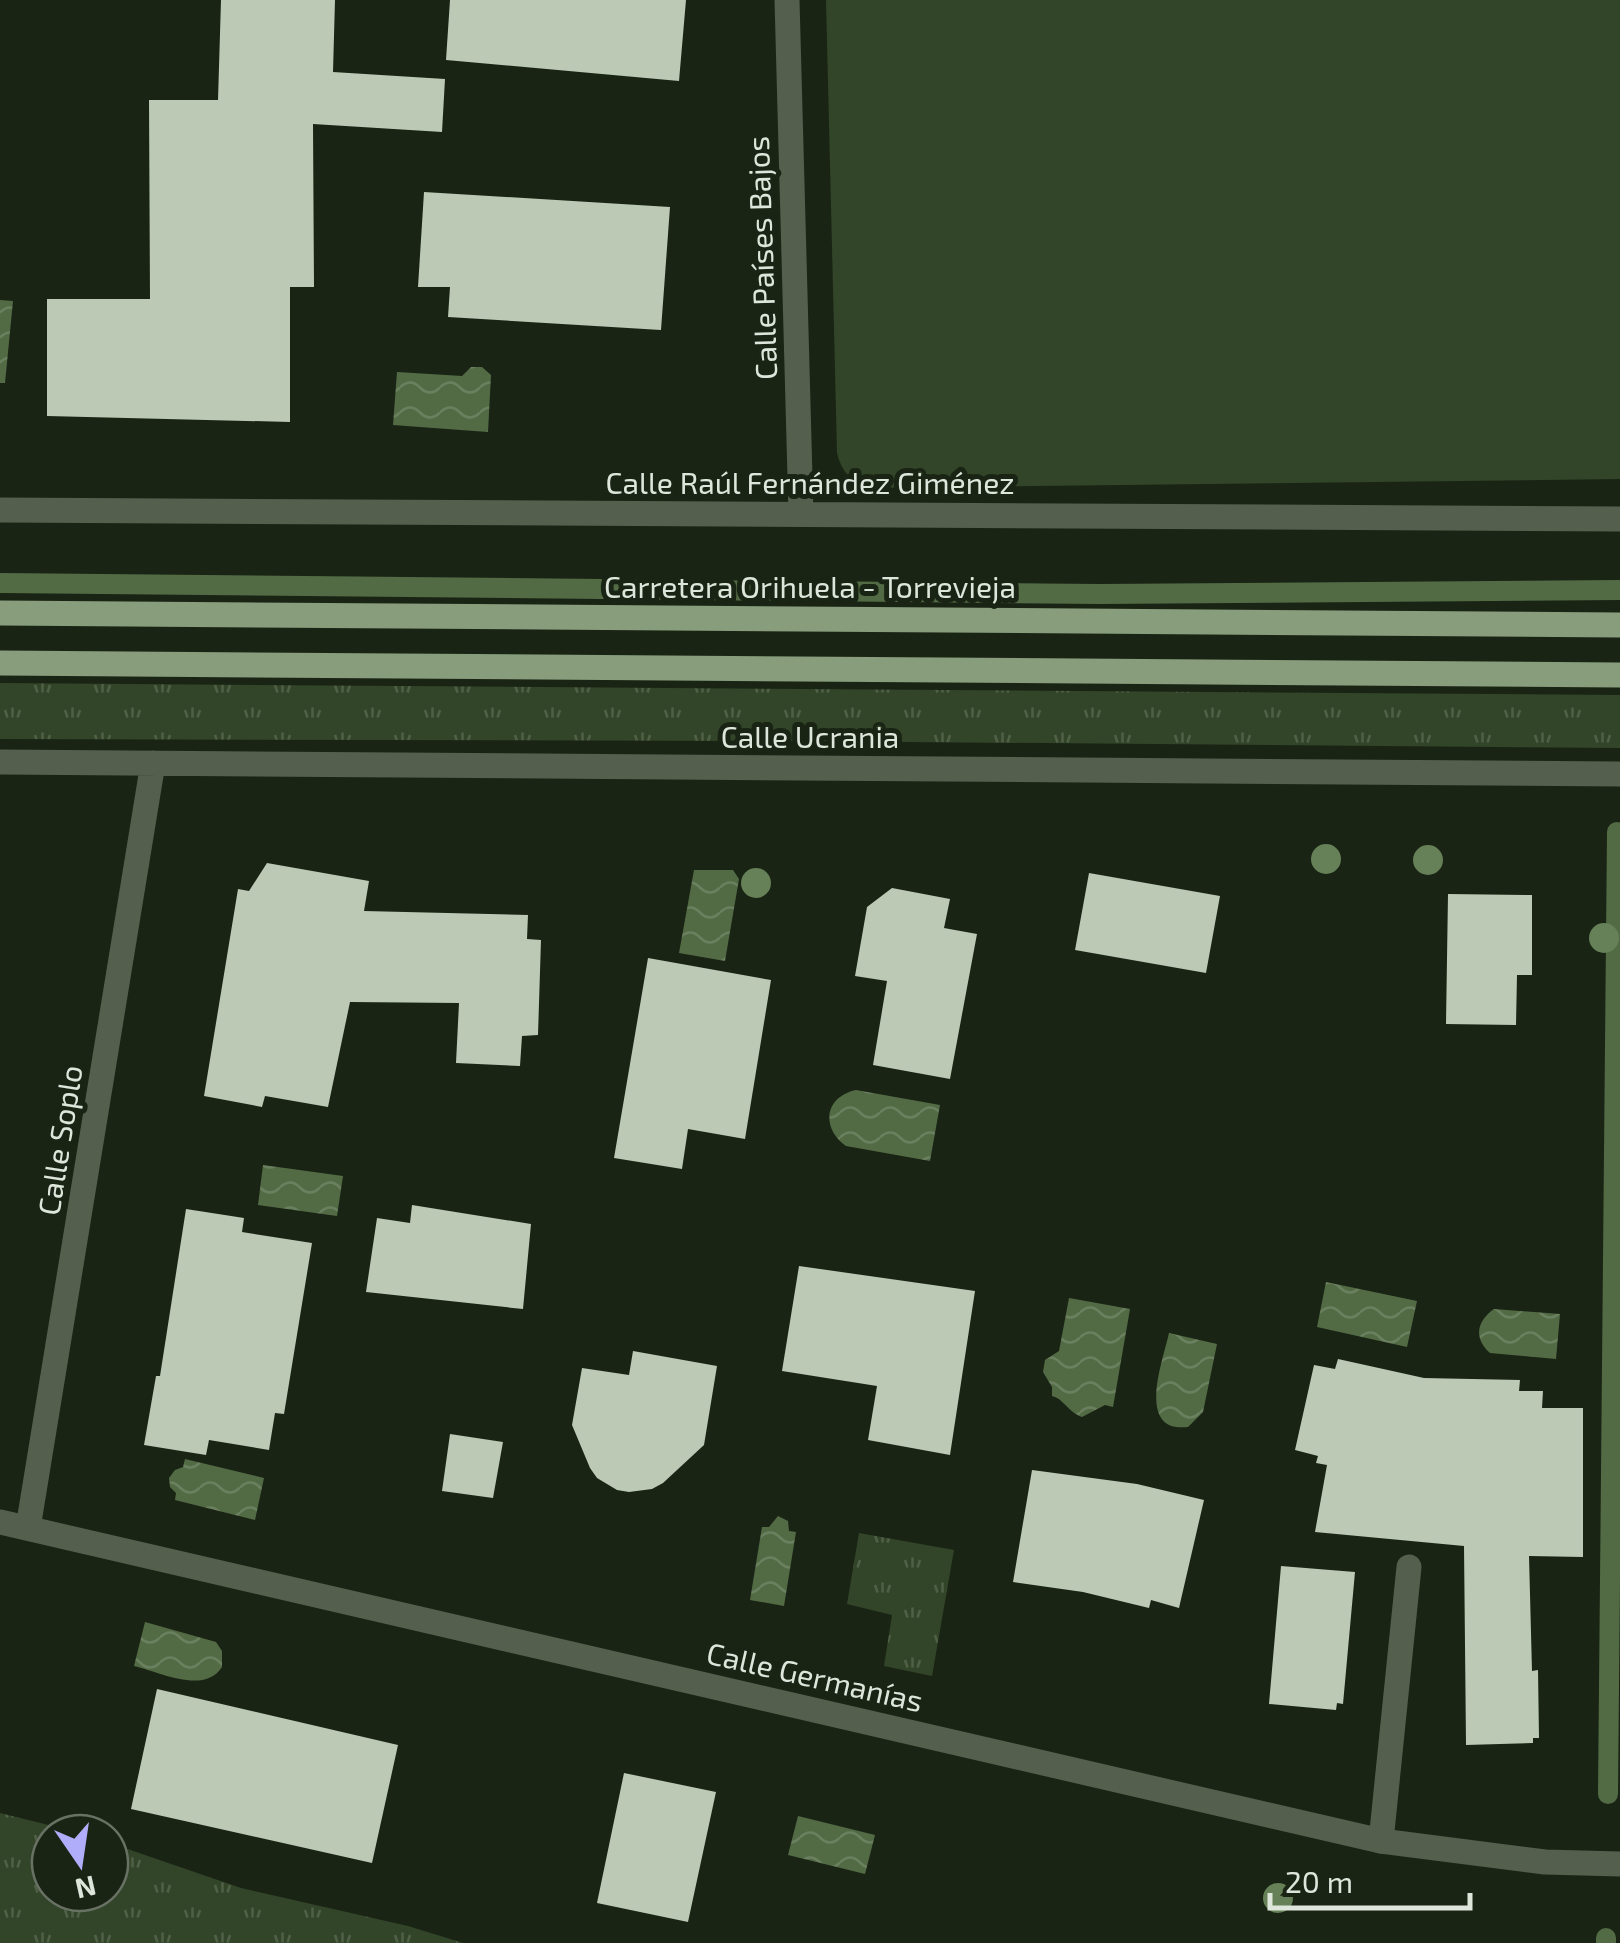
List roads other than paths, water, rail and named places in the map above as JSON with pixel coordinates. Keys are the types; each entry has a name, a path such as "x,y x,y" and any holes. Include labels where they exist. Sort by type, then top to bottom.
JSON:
{"main road":[{"name":"Carretera Orihuela - Torrevieja","path":"0,612 1620,625"},
{"path":"0,662 1620,675"}],"street":[{"name":"Calle Países Bajos","path":"786,0 801,514"},
{"name":"Calle Raúl Fernández Giménez","path":"0,510 1620,518"},
{"name":"Calle Ucrania","path":"0,762 1620,774"},
{"name":"Calle Soplo","path":"28,1528 153,764"},
{"name":"Calle Germanías","path":"0,1522 1381,1840 1545,1862 1620,1864"},
{"path":"1381,1840 1410,1567"}],"water":[{"path":"0,300 13,301 5,383 0,383"},
{"path":"471,367 482,367 491,375 488,432 393,425 397,372 462,376"},
{"path":"694,870 733,870 739,879 725,961 679,953"},
{"path":"856,1090 940,1105 930,1161 846,1146 838,1139 830,1122 832,1106 837,1099"},
{"path":"263,1165 343,1176 337,1216 258,1205"},
{"path":"1326,1282 1417,1301 1407,1347 1317,1327"},
{"path":"1069,1298 1130,1309 1113,1407 1105,1405 1082,1417 1052,1396 1052,1387 1043,1372 1045,1360 1059,1351"},
{"path":"1494,1309 1560,1314 1556,1359 1490,1353 1479,1330"},
{"path":"1169,1333 1217,1344 1203,1412 1188,1427 1172,1426 1162,1419 1157,1407 1158,1377"},
{"path":"185,1459 264,1478 255,1520 175,1500 169,1478 183,1467"},
{"path":"778,1516 788,1521 789,1531 796,1532 784,1606 750,1600 762,1527 769,1527"},
{"path":"145,1622 216,1642 222,1651 222,1667 204,1680 193,1681 134,1666"},
{"path":"798,1816 875,1835 865,1874 788,1855"}],"waterway":[{"path":"0,583 1100,594 1620,590"},
{"path":"1608,1794 1617,832"},
{"path":"1606,1938 1606,1943"}]}
